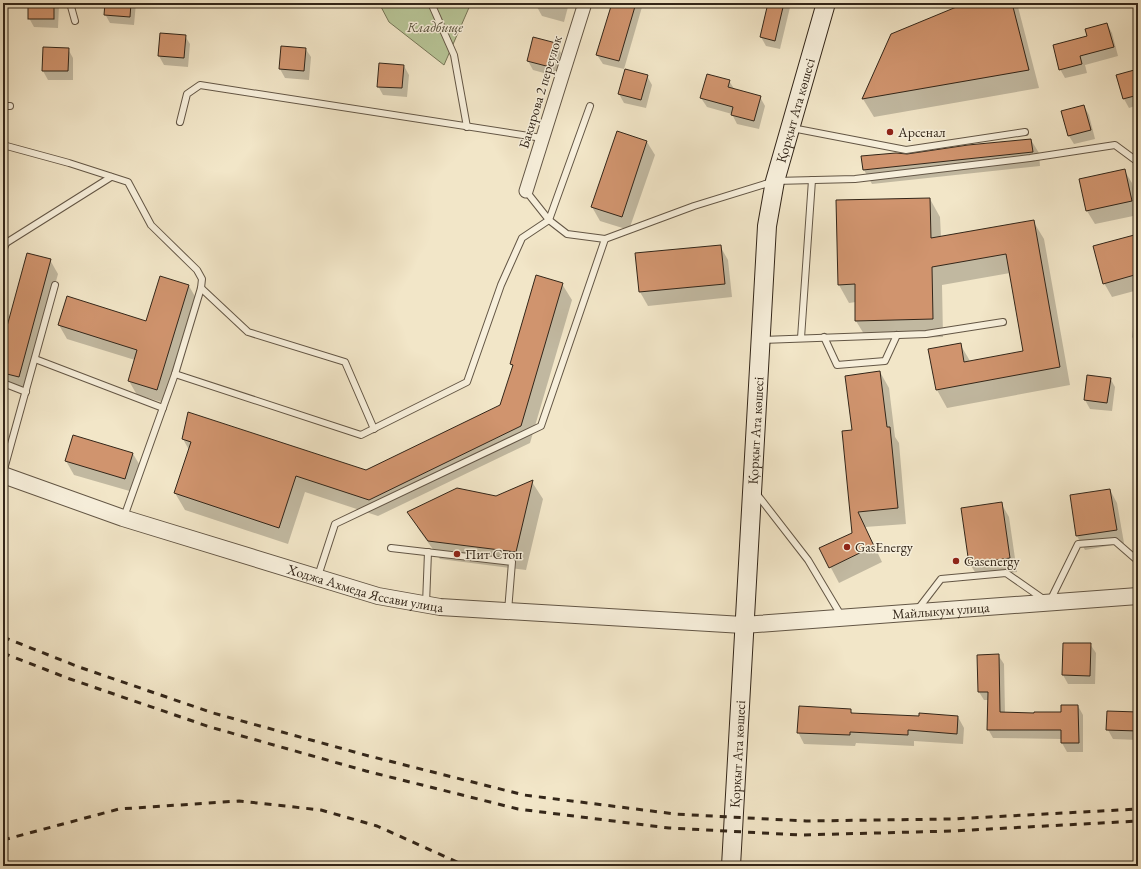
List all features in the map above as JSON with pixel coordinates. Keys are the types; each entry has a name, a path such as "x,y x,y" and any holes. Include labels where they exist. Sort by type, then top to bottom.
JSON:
{"main road":[{"name":"Қорқыт Ата көшесі","path":"731,866 743,626 767,226 775,181 826,3"}],"street":[{"name":"Бакирова 2 переулок","path":"526,191 585,3"},
{"name":"Ходжа Ахмеда Яссави улица","path":"3,474 124,518 378,596 440,607 743,626"},
{"name":"Майлыкум улица","path":"743,626 1138,596"}],"lane":[{"path":"70,3 75,21"},
{"path":"431,3 454,55 467,127"},
{"path":"180,122 187,94 200,85 542,138"},
{"path":"3,106 10,106"},
{"path":"175,374 361,435 467,382 501,285 522,238 549,220 590,106"},
{"path":"790,128 906,150 1025,132"},
{"path":"3,145 128,182 151,224 197,270 202,279 202,288 175,374 124,518"},
{"path":"526,191 549,220 567,234 605,239 694,206 775,181 855,179 1115,145 1137,159"},
{"path":"3,250 4,243 111,177"},
{"path":"801,338 812,180"},
{"path":"318,578 335,524 541,426 605,239"},
{"path":"3,474 55,285"},
{"path":"202,288 248,332 345,362 374,429"},
{"path":"760,340 926,334 1003,322"},
{"path":"824,338 837,365 885,361 897,335"},
{"path":"35,359 163,408"},
{"path":"3,382 26,392"},
{"path":"751,487 808,560 843,618"},
{"path":"915,613 941,579 1006,573 1049,603 1078,544 1115,541 1138,561"},
{"path":"391,548 512,562 508,611"},
{"path":"426,604 428,552"}],"green space":[{"name":"Кладбище","path":"379,3 471,3 444,65 389,22"}],"building":[{"path":"28,3 54,3 54,19 28,19"},
{"path":"105,3 131,3 130,17 104,15"},
{"path":"612,3 636,3 619,61 596,55"},
{"path":"768,3 784,3 775,41 760,37"},
{"path":"966,3 1012,3 1029,70 862,99 891,34"},
{"path":"1107,23 1114,47 1080,56 1082,64 1059,70 1053,45 1087,36 1085,29"},
{"path":"160,33 186,35 184,58 158,56"},
{"path":"533,37 556,43 550,67 527,61"},
{"path":"281,46 306,48 304,71 279,69"},
{"path":"43,47 69,48 68,71 42,71"},
{"path":"379,63 404,65 402,88 377,87"},
{"path":"625,69 648,75 641,100 618,94"},
{"path":"1138,69 1138,95 1123,99 1116,75"},
{"path":"707,74 730,80 728,87 761,96 754,121 731,115 733,107 700,98"},
{"path":"1084,105 1091,130 1068,136 1061,111"},
{"path":"617,131 647,141 622,217 591,207"},
{"path":"1031,139 1033,152 863,170 861,156 896,153 907,154 968,145"},
{"path":"1125,169 1132,201 1086,211 1079,179"},
{"path":"930,198 931,238 1034,220 1060,367 936,390 928,349 961,343 964,362 1023,351 1006,254 932,267 933,319 855,321 855,284 838,285 836,200"},
{"path":"1138,234 1138,274 1103,284 1093,246"},
{"path":"721,245 725,284 639,292 635,253"},
{"path":"27,253 51,259 19,377 3,373 3,341"},
{"path":"536,275 563,283 521,426 369,500 296,476 279,528 174,493 191,442 182,439 188,412 366,470 500,405 513,365 510,364"},
{"path":"160,276 189,285 157,390 128,381 137,350 58,325 67,296 146,321"},
{"path":"880,371 887,427 890,427 898,508 858,512 874,546 829,568 819,548 852,533 842,431 852,430 845,376"},
{"path":"1087,375 1111,378 1107,403 1084,400"},
{"path":"73,435 133,453 125,479 65,461"},
{"path":"533,480 516,552 428,541 407,512 457,488 496,496"},
{"path":"1110,489 1117,530 1076,536 1070,495"},
{"path":"1002,502 1010,558 969,564 961,508"},
{"path":"1063,643 1091,643 1090,676 1062,675"},
{"path":"999,654 1000,712 1061,712 1061,705 1078,705 1079,743 1061,743 1061,730 987,730 988,692 978,692 977,655"},
{"path":"799,706 851,709 851,713 919,716 919,713 958,716 957,734 908,730 908,735 850,732 850,735 797,733"},
{"path":"1107,711 1138,712 1138,731 1106,730"}],"railway":[{"path":"3,637 79,667 213,713 369,756 524,795 675,814 806,821 951,819 1138,809"},
{"path":"3,653 70,679 210,727 366,771 518,809 669,828 801,835 952,831 1138,821"},
{"path":"3,840 119,809 239,801 321,810 377,826 466,866"}],"place":[{"name":"Арсенал","path":"890,132"},
{"name":"GasEnergy","path":"847,547"},
{"name":"Пит Стоп","path":"457,554"},
{"name":"Gasenergy","path":"956,561"}]}
